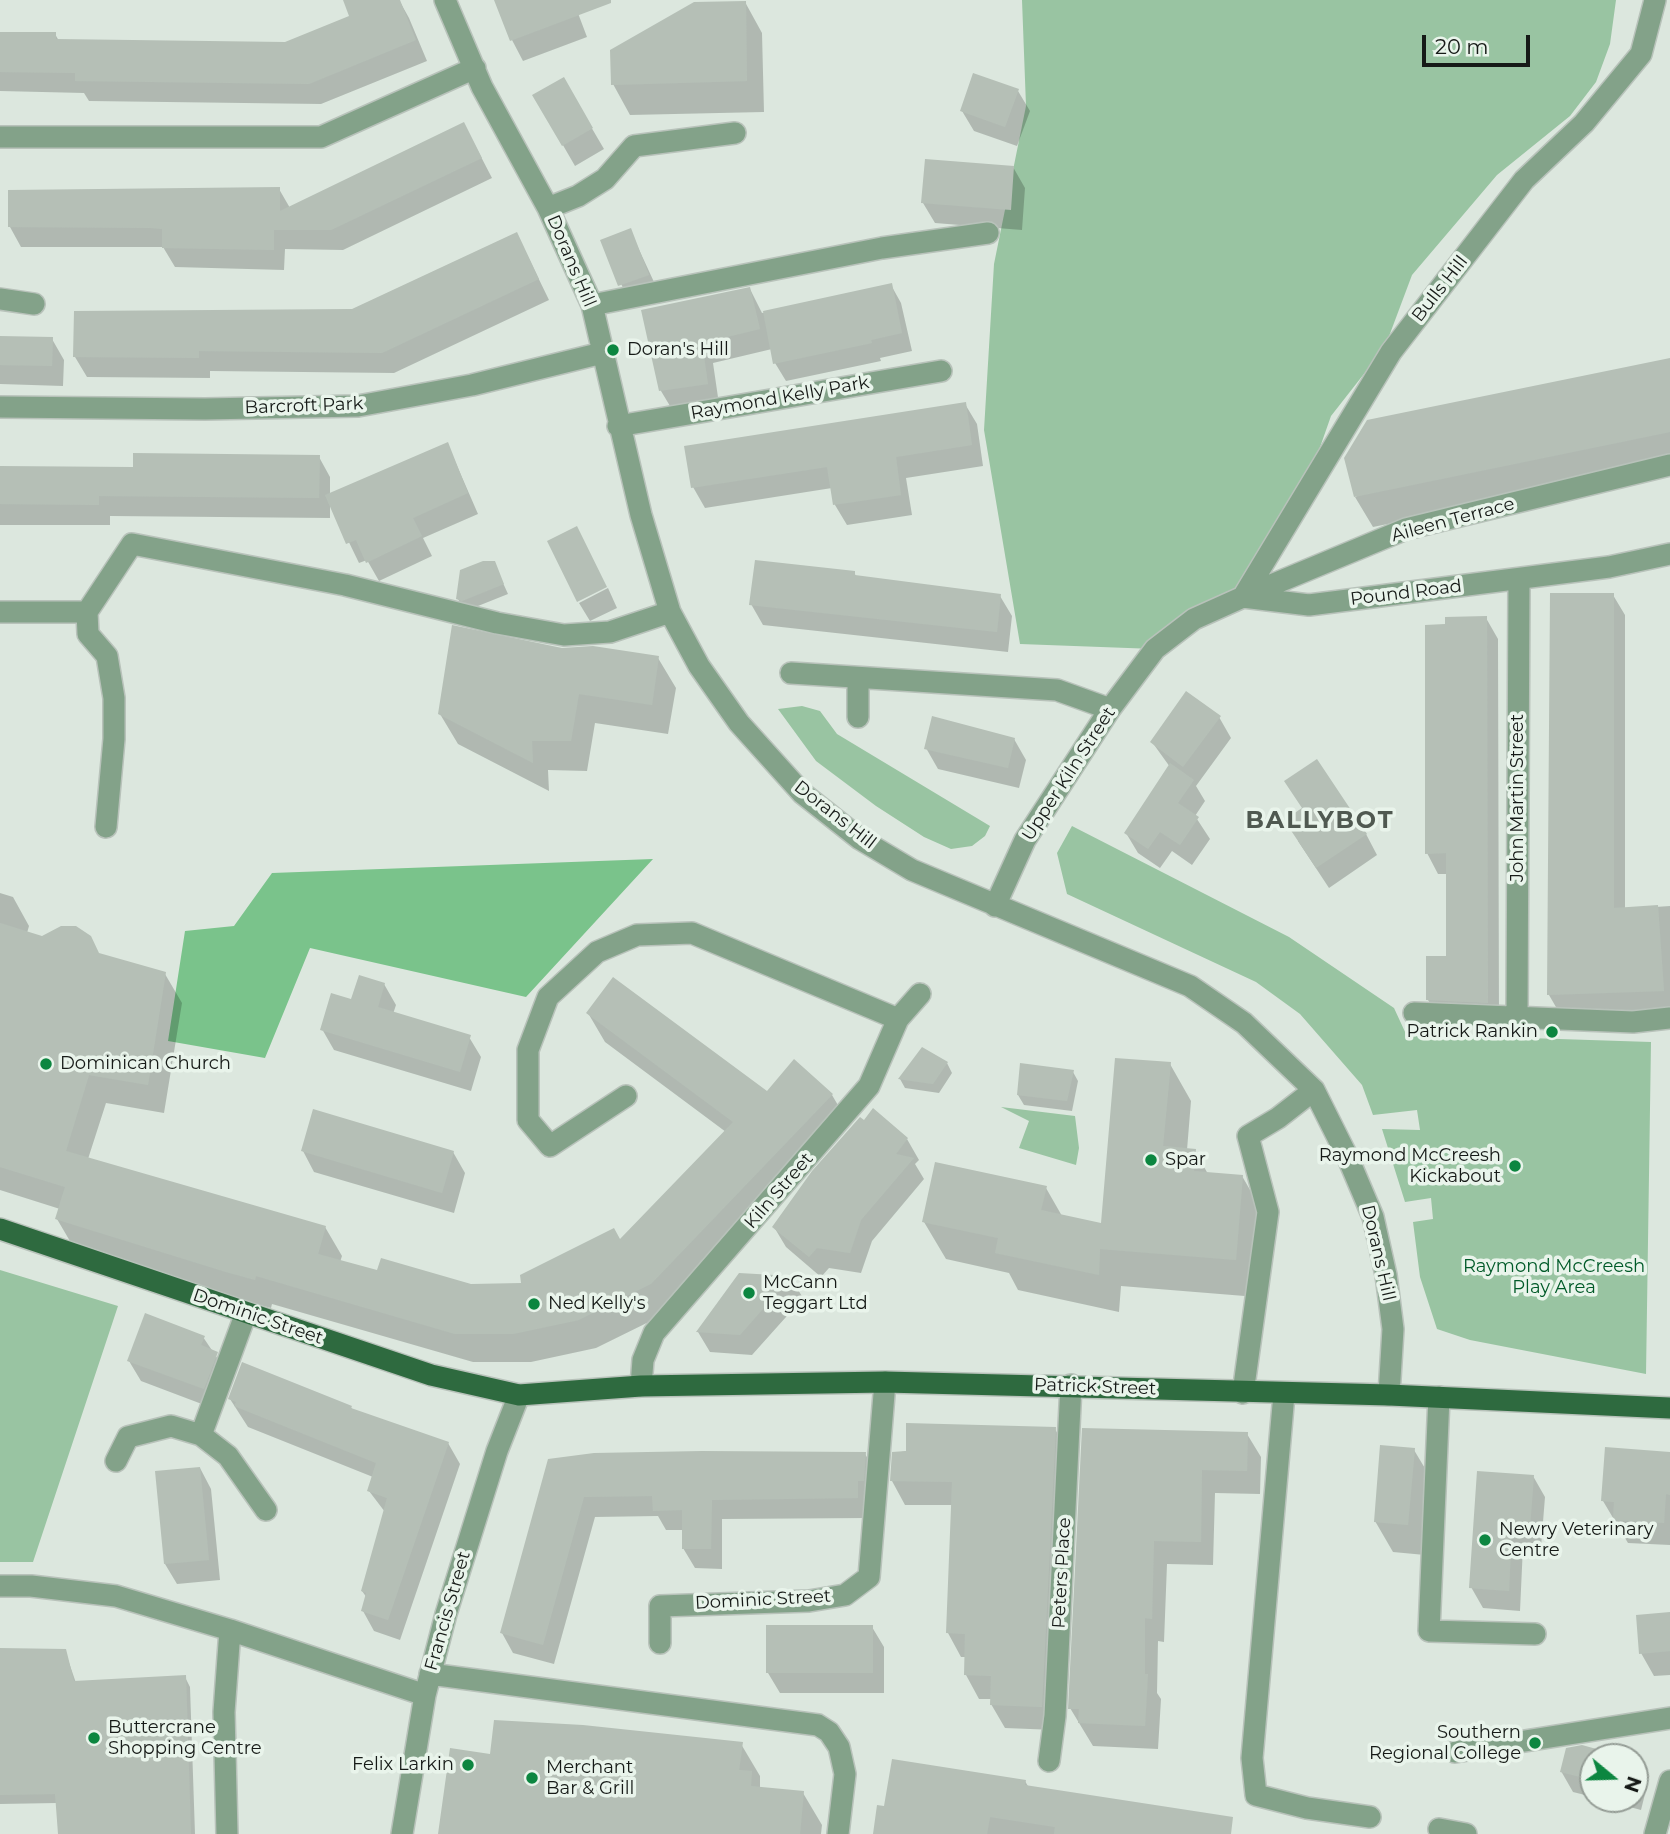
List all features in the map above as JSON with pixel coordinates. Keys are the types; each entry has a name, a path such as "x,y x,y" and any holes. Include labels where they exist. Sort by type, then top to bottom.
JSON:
{"main road":[{"name":"Dominic Street","path":"0,1229 431,1375 519,1395"},
{"name":"Patrick Street","path":"519,1395 641,1387 885,1382 1389,1395 1670,1408"}],"street":[{"name":"Dorans Hill","path":"445,0 474,68 548,208 592,305 618,426 670,612 699,666 739,723 802,793 860,839 912,870 1190,986 1244,1023 1314,1090 1348,1158 1373,1217 1386,1275 1393,1329 1389,1395"},
{"name":"Bulls Hill","path":"1243,597 1391,352 1524,180 1584,123 1641,54 1655,0"},
{"path":"0,137 321,137 474,68"},
{"path":"548,208 578,196 605,178 634,146 735,133"},
{"path":"592,305 883,248 988,233"},
{"path":"0,299 34,304"},
{"name":"Barcroft Park","path":"0,407 205,409 358,406 472,385 602,354"},
{"name":"Raymond Kelly Park","path":"618,426 941,371"},
{"name":"Aileen Terrace","path":"1243,597 1406,529 1670,465"},
{"path":"106,827 114,739 114,698 107,656 88,634 87,612 132,544 345,585 498,623 564,635 610,632 670,612"},
{"name":"Pound Road","path":"1243,597 1309,605 1609,567 1670,554"},
{"name":"John Martin Street","path":"1517,1017 1519,579"},
{"name":"Upper Kiln Street","path":"995,906 1025,840 1110,709 1155,649 1194,619 1243,597"},
{"path":"0,612 87,612"},
{"path":"791,673 1057,690 1110,709"},
{"path":"858,678 858,717"},
{"path":"626,1096 550,1146 528,1120 528,1050 548,997 597,952 637,935 692,933 898,1019"},
{"name":"Kiln Street","path":"641,1387 643,1360 654,1333 869,1086 898,1019 920,994"},
{"path":"1414,1013 1633,1022 1670,1018"},
{"path":"1243,1392 1268,1212 1248,1136 1278,1118 1314,1090"},
{"path":"201,1435 246,1313"},
{"name":"Dominic Street","path":"660,1643 660,1606 808,1601 845,1595 869,1577 885,1382"},
{"name":"Peters Place","path":"1049,1761 1055,1716 1071,1385"},
{"path":"1284,1394 1252,1758 1256,1795 1307,1808 1370,1817"},
{"name":"Francis Street","path":"402,1834 430,1674 482,1496 519,1395"},
{"path":"1439,1397 1429,1631 1535,1634"},
{"path":"116,1461 128,1437 171,1426 201,1435 228,1456 266,1510"},
{"path":"0,1587 30,1586 116,1596 230,1630 425,1695"},
{"path":"227,1834 223,1712 230,1630"},
{"path":"430,1674 818,1725 829,1732 839,1748 845,1774 838,1834"},
{"path":"1455,1752 1670,1718"},
{"path":"1655,1834 1670,1781"},
{"path":"1439,1829 1466,1834"}],"green space":[{"path":"1022,0 1616,0 1610,44 1596,82 1570,116 1497,175 1412,275 1385,347 1331,416 1300,504 1243,597 1155,649 1020,644 984,430 994,264 1026,106"},
{"path":"802,706 820,711 837,734 990,826 985,836 972,846 951,849 924,837 876,806 816,761 778,709"},
{"name":"Raymond McCreesh Play Area","path":"1072,826 1289,937 1394,1008 1406,1034 1651,1042 1646,1374 1470,1340 1437,1329 1420,1277 1413,1222 1433,1219 1431,1198 1405,1202 1382,1129 1420,1130 1417,1110 1373,1115 1362,1085 1300,1014 1256,982 1067,894 1057,853"},
{"path":"653,859 526,997 310,948 265,1058 168,1041 185,931 234,926 272,873"},
{"path":"1001,1107 1075,1116 1079,1148 1076,1165 1019,1148 1029,1121"},
{"path":"0,1270 118,1306 33,1562 0,1562"}],"building":[{"path":"343,0 400,0 416,40 309,84 75,81 75,73 0,72 0,32 56,32 56,39 285,42 349,16"},
{"path":"494,0 611,0 611,3 510,41"},
{"path":"746,1 747,81 611,85 610,50 694,2"},
{"path":"973,73 1019,89 1005,127 960,111"},
{"path":"564,77 593,128 562,146 532,95"},
{"path":"464,122 482,158 331,230 274,230 274,250 162,248 162,229 151,228 8,227 8,190 280,187 280,211"},
{"path":"925,159 1014,166 1011,210 921,203"},
{"path":"631,228 649,275 618,286 600,240"},
{"path":"517,232 539,279 382,353 199,351 199,358 73,357 74,311 352,309"},
{"path":"892,283 902,333 871,340 872,343 773,364 763,311"},
{"path":"750,287 760,329 702,343 708,384 659,391 641,310"},
{"path":"0,336 53,337 52,366 0,365"},
{"path":"1670,358 1670,432 1354,497 1344,458 1367,420"},
{"path":"966,402 972,445 896,457 901,495 833,505 827,467 691,488 684,446"},
{"path":"448,442 468,493 413,518 422,536 366,563 356,540 346,544 325,495"},
{"path":"133,453 320,455 319,498 99,496 99,505 0,504 0,466 133,467"},
{"path":"577,526 607,587 577,602 547,541"},
{"path":"755,560 855,571 855,575 1001,594 997,632 749,605"},
{"path":"483,561 495,561 504,584 462,601 456,599 460,570"},
{"path":"1550,593 1614,593 1614,908 1658,905 1664,991 1547,995"},
{"path":"1487,616 1488,1003 1426,1000 1426,956 1446,956 1446,853 1425,854 1425,625 1445,624 1445,617"},
{"path":"452,625 562,648 593,646 659,656 652,705 579,694 571,741 532,741 533,763 438,714"},
{"path":"1186,691 1221,716 1183,767 1150,742"},
{"path":"932,716 1015,738 1008,768 924,749"},
{"path":"1317,759 1367,834 1316,868 1284,820 1302,808 1284,781"},
{"path":"1170,763 1194,780 1178,803 1199,817 1180,845 1160,832 1148,849 1124,833"},
{"path":"0,923 42,936 61,926 76,926 91,936 99,953 166,972 148,1085 89,1075 66,1151 326,1226 318,1254 377,1270 381,1258 471,1284 521,1283 520,1275 614,1228 620,1239 733,1122 586,1013 613,977 767,1091 794,1059 833,1094 651,1284 579,1320 513,1334 455,1334 256,1276 255,1280 226,1272 55,1219 65,1187 0,1167"},
{"path":"359,975 385,983 378,1007 471,1035 460,1072 320,1030 331,993 351,999"},
{"path":"922,1047 948,1062 933,1084 898,1079"},
{"name":"Spar","path":"1115,1058 1171,1062 1163,1146 1196,1149 1194,1171 1243,1175 1236,1260 1100,1249 1099,1275 995,1253 998,1238 922,1222 935,1162 1047,1186 1041,1210 1101,1223"},
{"path":"1020,1063 1074,1070 1067,1101 1017,1095"},
{"path":"873,1108 908,1138 896,1154 914,1158 861,1220 850,1253 817,1248 809,1257 772,1227 812,1171 860,1117 864,1120"},
{"path":"313,1109 454,1151 442,1193 301,1151"},
{"name":"McCann Teggart Ltd","path":"739,1273 792,1276 740,1335 696,1332"},
{"path":"145,1313 205,1336 201,1345 218,1352 204,1389 127,1361"},
{"path":"242,1362 352,1406 351,1408 449,1442 388,1620 361,1611 366,1593 361,1591 387,1498 367,1491 376,1463 234,1406 236,1402 228,1399"},
{"path":"906,1423 1056,1427 1042,1707 990,1705 991,1676 964,1675 965,1634 946,1633 952,1482 890,1481 892,1452 906,1451"},
{"path":"1082,1428 1248,1432 1247,1471 1202,1470 1201,1542 1154,1541 1152,1619 1145,1618 1145,1674 1148,1674 1145,1726 1078,1723 1079,1709 1068,1709"},
{"path":"1380,1445 1415,1448 1408,1525 1374,1522"},
{"path":"1605,1447 1670,1452 1670,1495 1666,1494 1664,1523 1613,1520 1614,1502 1601,1501"},
{"path":"866,1452 864,1481 858,1481 858,1498 712,1500 711,1549 682,1549 682,1510 653,1511 652,1496 584,1497 543,1645 500,1633 548,1459 594,1453"},
{"path":"200,1467 209,1560 164,1564 155,1471"},
{"name":"Newry Veterinary Centre","path":"1477,1471 1534,1475 1530,1527 1512,1526 1509,1591 1469,1588"},
{"path":"1670,1612 1670,1651 1639,1654 1636,1615"},
{"path":"766,1625 873,1625 873,1673 766,1673"},
{"name":"Buttercrane Shopping Centre","path":"0,1648 66,1649 74,1681 186,1675 191,1834 58,1834 55,1794 0,1795"},
{"path":"494,1720 583,1725 743,1742 739,1770 752,1771 751,1786 804,1791 800,1834 438,1834 450,1748 490,1754"},
{"path":"1579,1746 1579,1777 1560,1772 1566,1748"},
{"path":"892,1759 1026,1780 1025,1785 1233,1817 1231,1834 1054,1834 1055,1827 990,1817 987,1834 873,1834 877,1805 884,1806"}],"place":[{"name":"Doran's Hill","path":"613,350"},
{"name":"Patrick Rankin","path":"1552,1032"},
{"name":"Dominican Church","path":"46,1064"},
{"name":"Spar","path":"1151,1160"},
{"name":"Raymond McCreesh Kickabout","path":"1515,1166"},
{"name":"McCann Teggart Ltd","path":"749,1293"},
{"name":"Ned Kelly's","path":"534,1304"},
{"name":"Newry Veterinary Centre","path":"1485,1540"},
{"name":"Buttercrane Shopping Centre","path":"94,1738"},
{"name":"Southern Regional College","path":"1535,1743"},
{"name":"Felix Larkin","path":"468,1765"},
{"name":"Merchant Bar & Grill","path":"532,1778"}],"district":[{"name":"BALLYBOT","path":"1320,821"}]}
